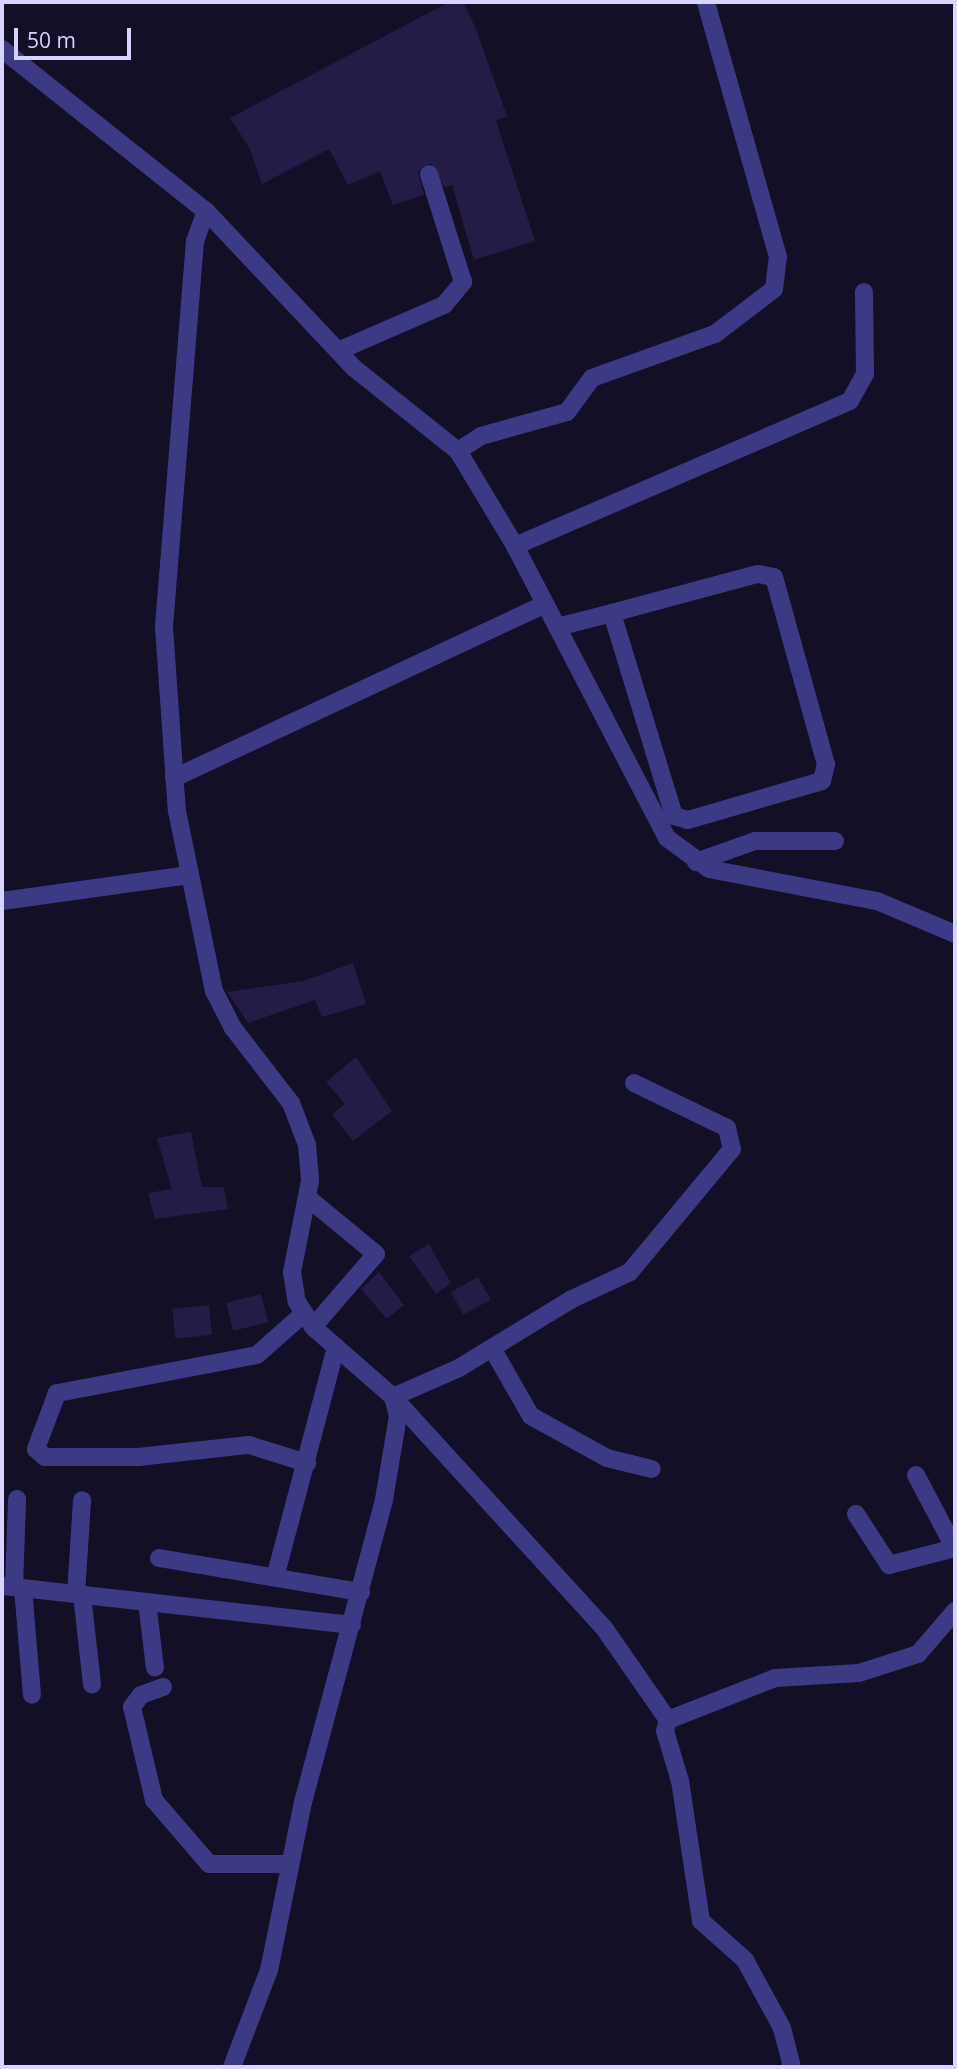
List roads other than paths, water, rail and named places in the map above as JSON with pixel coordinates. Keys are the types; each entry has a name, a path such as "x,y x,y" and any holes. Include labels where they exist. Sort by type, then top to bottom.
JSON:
{"street":[{"path":"458,451 481,436 567,412 592,378 715,334 774,289 778,257 706,2"},
{"path":"2,49 206,211 338,352 458,451 515,546 667,838 696,862 734,877 877,901 955,933"},
{"path":"338,352 444,304 463,282 429,174"},
{"path":"206,211 193,262 164,627 174,778 189,875 223,1011 300,1123 310,1163 308,1198 292,1272 307,1321 393,1397 604,1628 668,1720"},
{"path":"515,546 850,401 864,374 864,292"},
{"path":"557,627 758,574 774,577 826,764 822,781 680,821 668,807 612,613"},
{"path":"174,778 545,604"},
{"path":"696,862 762,840 835,841"},
{"path":"2,901 189,875"},
{"path":"393,1397 492,1350 572,1299 630,1272 732,1149 727,1128 634,1083"},
{"path":"307,1463 249,1445 138,1457 46,1457 36,1449 57,1393 257,1355 307,1321 376,1254 308,1198"},
{"path":"276,1574 336,1347"},
{"path":"492,1350 531,1416 607,1458 652,1469"},
{"path":"232,2067 269,1970 289,1864 361,1592 398,1428 393,1397"},
{"path":"856,1514 889,1565 955,1548 916,1475"},
{"path":"17,1499 14,1587 32,1695"},
{"path":"82,1500 79,1594 92,1684"},
{"path":"159,1558 276,1574 361,1592"},
{"path":"14,1587 352,1625"},
{"path":"147,1602 155,1668"},
{"path":"668,1720 775,1678 859,1673 918,1654 955,1611"},
{"path":"163,1688 141,1695 132,1707 154,1800 209,1864 289,1864"},
{"path":"668,1720 665,1731 680,1781 701,1921 745,1960 782,2028 792,2067"}]}
